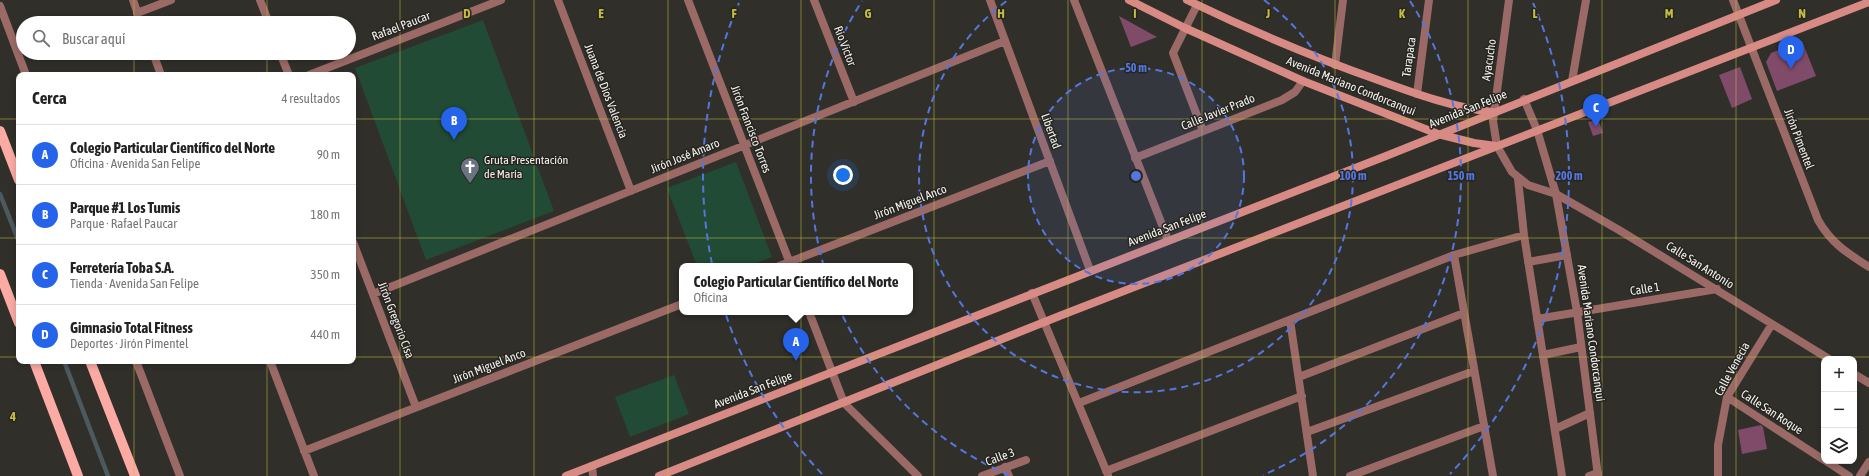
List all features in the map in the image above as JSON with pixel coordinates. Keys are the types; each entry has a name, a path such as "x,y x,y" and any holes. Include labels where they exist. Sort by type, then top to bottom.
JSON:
{"main road":[{"name":"Avenida Mariano Condorcanqui","path":"1129,0 1185,28 1304,81 1438,134 1466,141 1497,146"},
{"name":"Avenida Mariano Condorcanqui","path":"1187,0 1260,34 1335,65 1449,105 1493,112"},
{"name":"Avenida San Felipe","path":"566,476 1090,270 1386,156 1524,99 1776,0"},
{"path":"658,476 1044,322 1869,2"},
{"path":"0,132 16,172"},
{"path":"0,274 16,315"},
{"path":"35,364 78,476"},
{"path":"91,364 135,476"}],"street":[{"path":"132,0 138,16"},
{"path":"137,13 171,0"},
{"path":"260,0 266,16"},
{"name":"Rafael Paucar","path":"356,57 501,0"},
{"name":"Juana de Dios Valencia","path":"558,0 631,191"},
{"name":"Jirón Francisco Torres","path":"688,0 790,263"},
{"name":"Rio Victor","path":"814,0 854,102"},
{"name":"Libertad","path":"990,0 1090,270"},
{"path":"1074,0 1168,240"},
{"path":"1335,65 1343,0"},
{"name":"Tarapaca","path":"1417,94 1429,0"},
{"name":"Ayacucho","path":"1497,146 1494,131 1493,112 1510,0"},
{"path":"1572,80 1586,0"},
{"name":"Jirón Pimentel","path":"1733,0 1750,48 1818,220 1826,234 1835,243 1848,254 1869,267"},
{"path":"1197,5 1173,53 1203,131"},
{"path":"0,6 16,48"},
{"name":"Jirón José Amaro","path":"373,294 1005,41"},
{"path":"20,60 25,72"},
{"path":"156,60 160,72"},
{"path":"283,60 288,72"},
{"name":"Rafael Paucar","path":"317,72 347,60"},
{"name":"Calle Javier Prado","path":"1135,158 1282,100 1295,92 1304,81"},
{"name":"Avenida Mariano Condorcanqui","path":"1524,99 1537,130 1556,194 1577,312 1598,474"},
{"path":"1497,146 1512,172 1518,179 1528,185 1556,194"},
{"name":"Jirón Miguel Anco","path":"793,263 1050,161"},
{"path":"1518,179 1524,235 1562,476"},
{"name":"Calle San Antonio","path":"1556,194 1620,230 1824,356"},
{"path":"1079,403 1454,255 1524,235"},
{"name":"Jirón Gregorio Cisa","path":"356,250 416,407"},
{"path":"1454,255 1493,476"},
{"path":"1528,262 1567,255"},
{"name":"Calle 1","path":"1537,319 1717,290"},
{"path":"1032,293 1079,403 1107,474 1302,396"},
{"name":"Jirón Miguel Anco","path":"304,451 679,305"},
{"path":"1299,378 1464,314"},
{"path":"810,315 844,403 918,476"},
{"path":"1290,320 1313,476"},
{"name":"Calle Venecia","path":"1718,476 1718,445 1727,397 1772,324"},
{"path":"1543,355 1581,346"},
{"path":"137,364 180,476"},
{"path":"271,364 314,476"},
{"path":"1307,432 1474,370"},
{"path":"1857,376 1869,383"},
{"name":"Calle San Roque","path":"1727,397 1821,457"},
{"path":"1555,429 1590,413"},
{"path":"1350,476 1484,426"},
{"name":"Calle 3","path":"982,476 1026,460"},
{"path":"1860,476 1869,462"},
{"name":"Calle San Roque","path":"1831,464 1849,476"},
{"path":"592,466 593,476"},
{"path":"1006,467 1009,476"},
{"path":"1589,476 1598,474"}],"green space":[{"path":"483,20 554,211 426,260 355,68"},
{"path":"736,162 772,257 756,263 696,263 667,188"},
{"path":"674,375 689,414 630,437 615,397"}],"building":[{"path":"1119,16 1157,37 1131,47"},
{"path":"1802,41 1816,76 1777,91 1766,62 1771,53"},
{"path":"1740,67 1752,99 1732,108 1719,75"},
{"path":"1598,119 1603,133 1593,136 1588,122"},
{"path":"1761,425 1763,427 1767,449 1742,454 1738,430"}],"waterway":[{"path":"0,194 16,234"},
{"path":"65,364 108,476"}],"place":[{"name":"Gimnasio Total Fitness","path":"1791,69"},
{"name":"Ferretería Toba S.A.","path":"1596,127"},
{"name":"Parque #1 Los Tumis","path":"454,140"},
{"name":"Gruta Presentación de María","path":"470,184"},
{"name":"Colegio Particular Científico del Norte","path":"796,361"}]}
